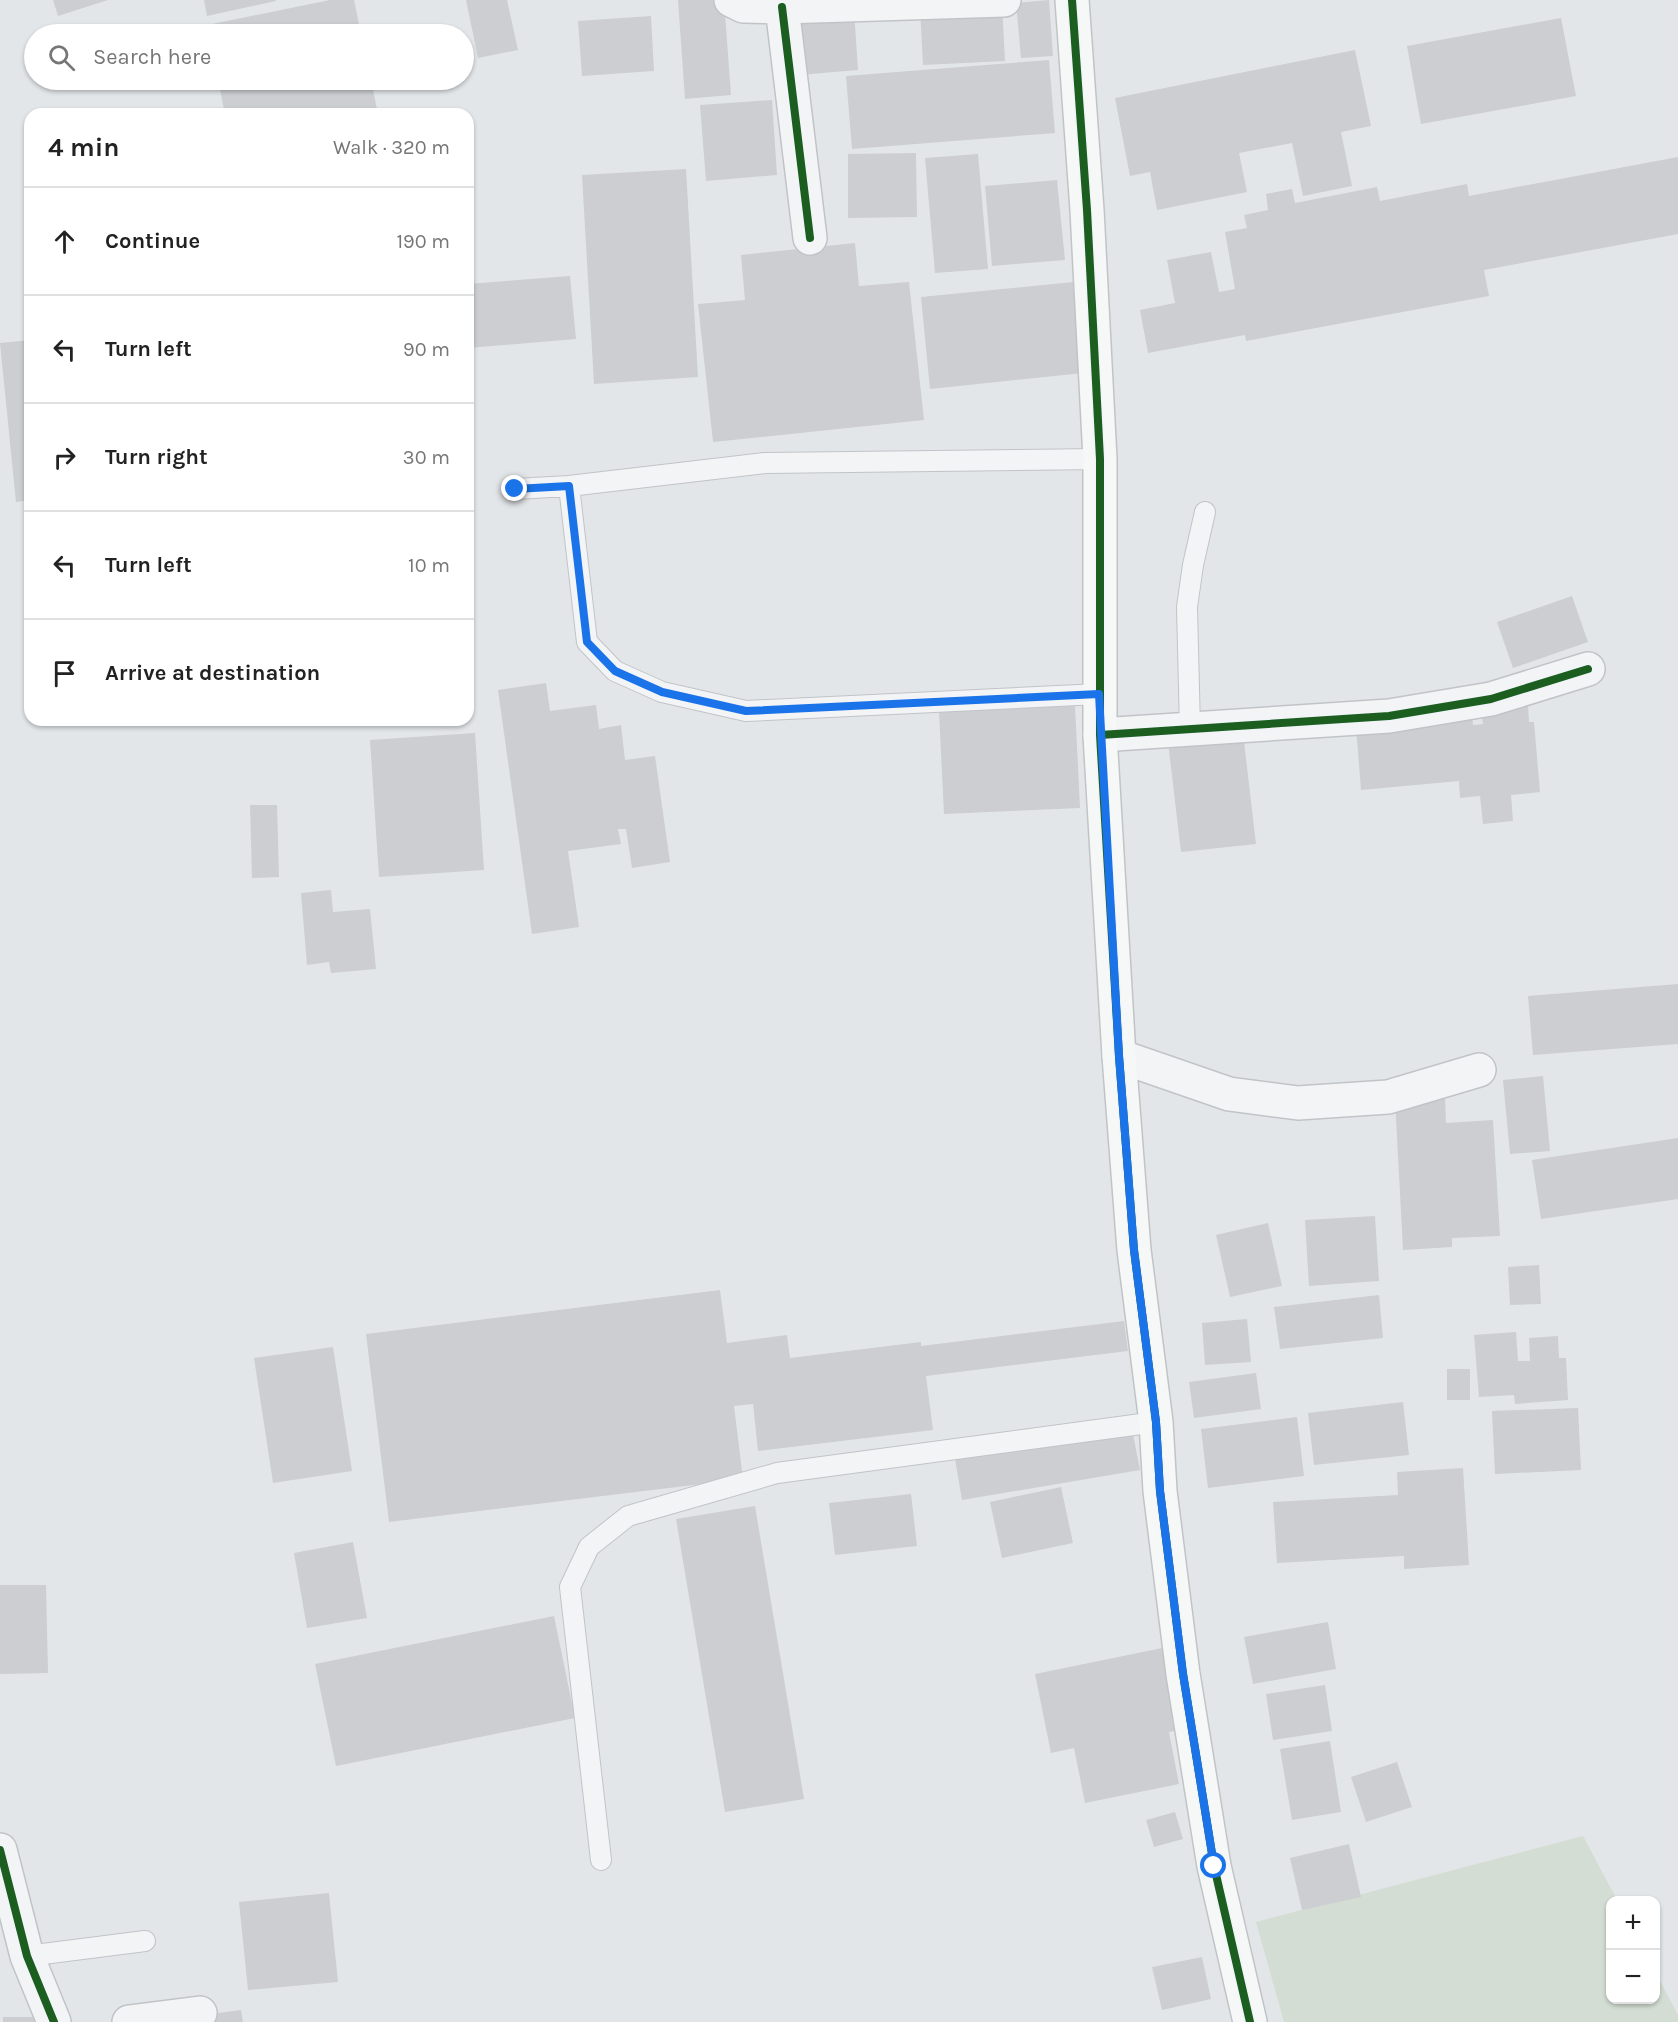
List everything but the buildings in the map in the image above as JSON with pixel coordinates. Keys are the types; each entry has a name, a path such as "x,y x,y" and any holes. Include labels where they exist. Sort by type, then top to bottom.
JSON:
{"street":[{"path":"731,0 743,6 782,7 1004,0"},
{"path":"1071,0 1087,210 1100,459 1100,735 1119,1056 1134,1250 1156,1422 1160,1491 1183,1674 1214,1866 1250,2022"},
{"path":"782,7 810,238"},
{"path":"1100,735 1389,716 1491,699 1588,669"},
{"path":"1119,1056 1229,1094 1298,1103 1388,1097 1479,1070"},
{"path":"0,1850 27,1956 54,2022"},
{"path":"129,2022 200,2013"}],"lane":[{"path":"515,489 569,486 765,463 1100,459"},
{"path":"569,486 587,642 615,671 662,692 746,711 1099,694"},
{"path":"1190,729 1187,607 1192,566 1205,512"},
{"path":"601,1860 570,1587 589,1547 628,1516 777,1473 1156,1422"},
{"path":"27,1956 145,1941"}],"shaded area":[{"path":"1583,1836 1615,1896 1606,1896 1606,2004 1660,2004 1660,1981 1678,2015 1678,2022 1284,2022 1256,1922"}],"cycle path":[{"path":"1072,0 1087,210 1100,459 1100,735 1119,1056 1134,1250 1156,1422 1160,1491 1183,1674 1214,1866 1250,2022"},
{"path":"782,7 810,238"},
{"path":"1100,735 1389,716 1491,699 1588,669"},
{"path":"0,1850 27,1956 54,2022"}],"route":[{"path":"515,489 569,486 587,642 615,671 662,692 746,711 1099,694 1119,1056 1134,1250 1156,1422 1160,1491 1183,1674 1214,1866"}]}
